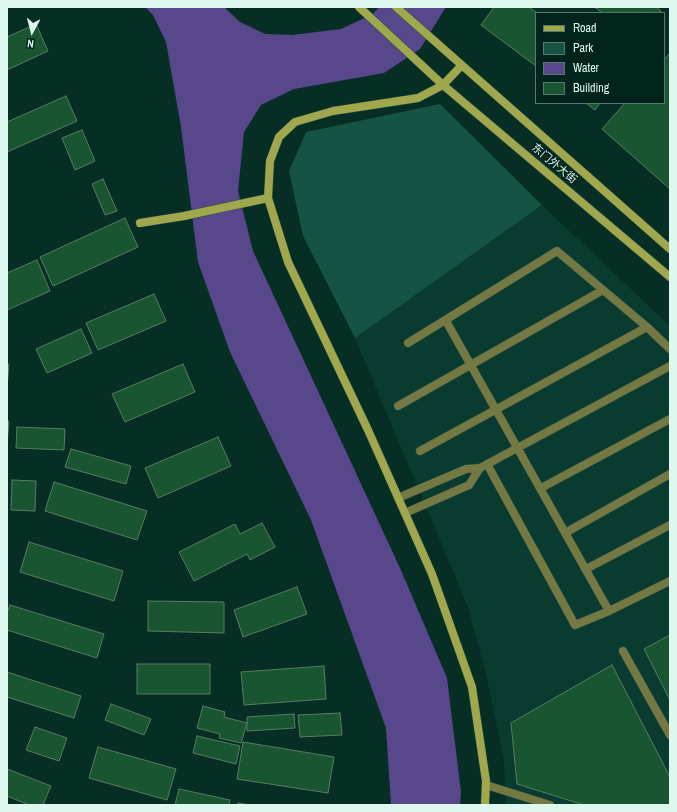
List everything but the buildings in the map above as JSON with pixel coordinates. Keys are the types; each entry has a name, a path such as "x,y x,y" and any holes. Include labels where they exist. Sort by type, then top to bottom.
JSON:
{"street":[{"name":"东门外大街","path":"359,7 443,85 670,277"},
{"name":"东门外大街","path":"396,7 437,45 670,249"},
{"path":"461,66 443,85 418,98 333,111 295,122 279,137 270,161 264,199 288,262 368,430 432,574 472,688 486,785 486,805"},
{"path":"140,223 184,216 264,199"},
{"path":"408,343 446,321 557,251 647,327 670,349"},
{"path":"398,406 603,290"},
{"path":"446,321 609,611"},
{"path":"420,451 647,327"},
{"path":"398,498 464,470 483,466 670,366"},
{"path":"541,488 670,419"},
{"path":"405,513 469,485 483,466"},
{"path":"483,466 575,625 609,611 670,581"},
{"path":"565,533 670,474"},
{"path":"586,569 670,525"},
{"path":"623,651 670,735"},
{"path":"486,785 550,805"}],"shaded area":[{"path":"542,205 670,326 670,805 506,805 504,761 486,674 468,607 355,338"}],"green space":[{"path":"440,104 542,205 355,338 303,236 289,171 306,132"}],"water":[{"path":"145,7 224,7 240,22 265,34 292,35 341,29 373,14 379,7 446,7 420,49 384,73 294,89 261,105 244,132 238,191 253,251 400,568 447,678 461,792 460,805 391,805 386,728 311,520 230,352 198,262 181,127 166,42 153,15"}]}
